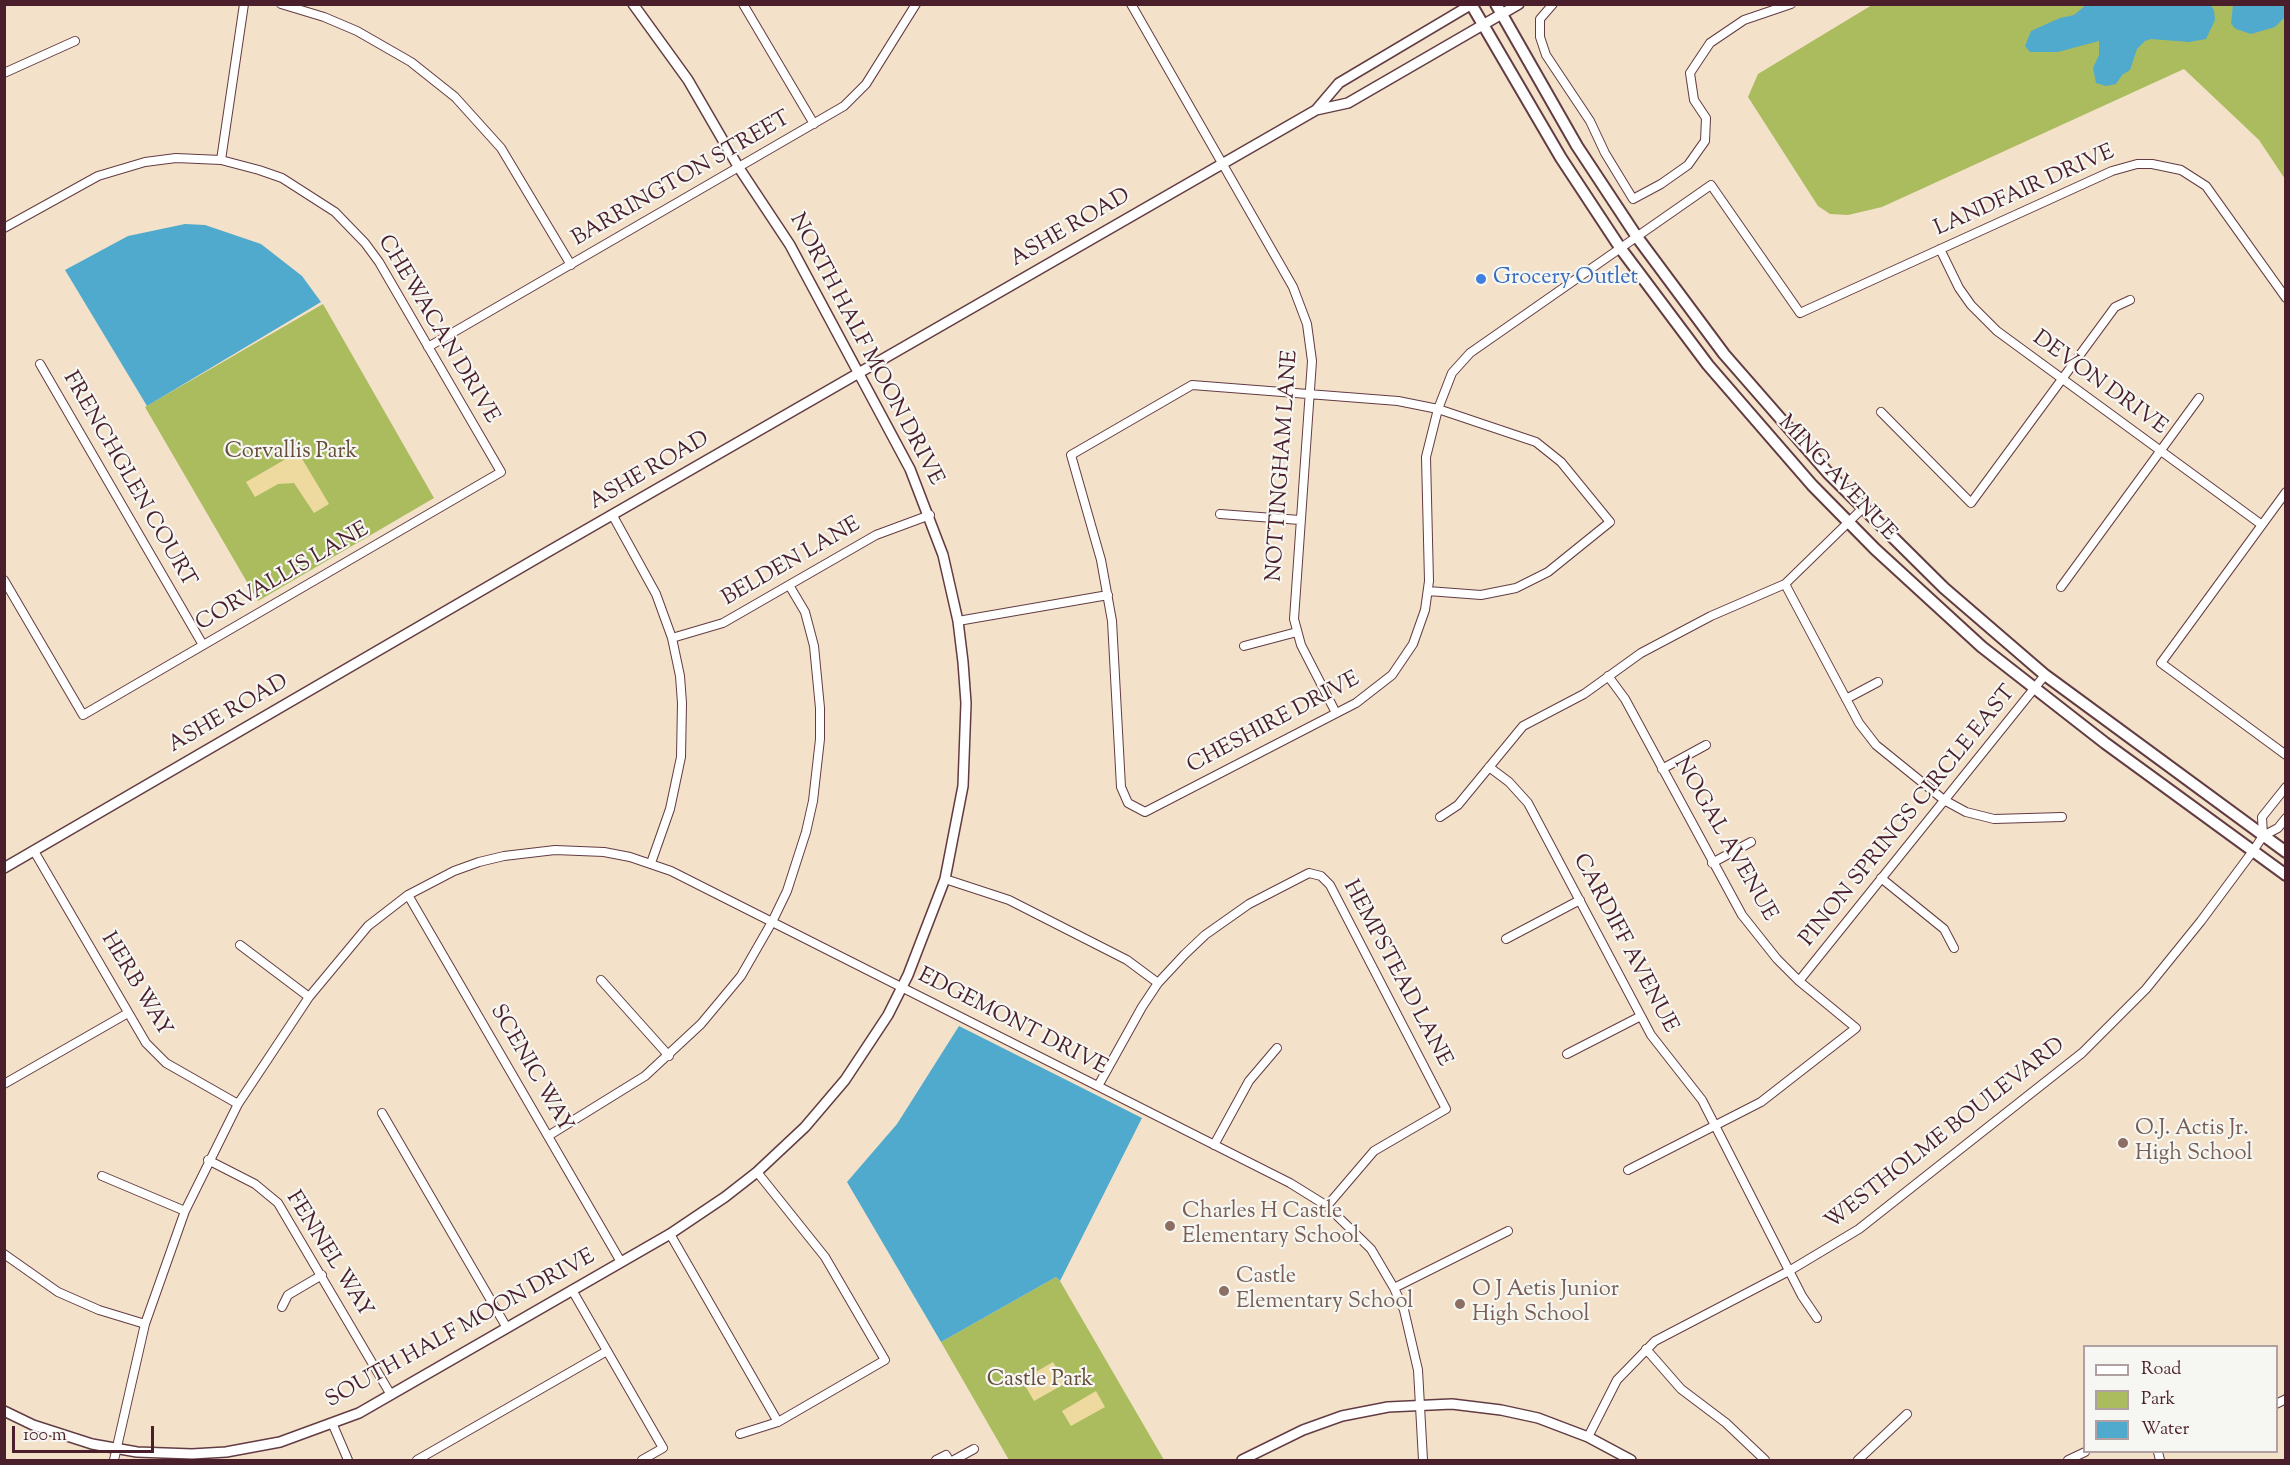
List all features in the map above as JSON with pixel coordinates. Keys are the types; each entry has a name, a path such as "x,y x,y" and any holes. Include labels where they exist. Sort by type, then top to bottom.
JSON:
{"main road":[{"name":"MING AVENUE","path":"1472,5 1561,158 1621,249 1715,374 1781,451 1849,524 1928,599 2034,690 2286,875"},
{"name":"MING AVENUE","path":"1499,9 1572,137 1637,237 1724,354 1797,439 1862,509 1944,588 2045,675 2286,852"}],"street":[{"path":"221,160 244,4"},
{"path":"281,4 324,17 357,31 411,62 454,97 507,158 572,264"},
{"name":"NORTH HALF MOON DRIVE","path":"621,1262 670,1234 757,1172 805,1127 845,1080 869,1046 903,987 921,947 945,879 956,827 966,745 965,693 958,621 943,555 930,515 892,432 858,375 790,246 739,168 688,80 633,4"},
{"path":"742,4 814,124"},
{"name":"BARRINGTON STREET","path":"429,347 844,106 866,84 916,4"},
{"name":"NOTTINGHAM LANE","path":"1131,4 1301,304 1311,342 1310,394 1293,602 1297,632 1336,713"},
{"name":"ASHE ROAD","path":"4,868 1316,110 1348,103 1482,24 1499,9 1519,4"},
{"path":"1552,4 1540,19 1540,37 1546,55 1590,121 1605,153 1633,199 1661,184 1688,165 1705,141 1706,118 1694,100 1690,73 1710,43 1744,20 1791,4"},
{"name":"ASHE ROAD","path":"1316,110 1339,82 1472,5"},
{"path":"4,73 75,40"},
{"name":"CHEWACAN DRIVE","path":"4,228 77,187 121,168 176,158 221,160 282,178 335,212 352,228 379,262 501,472"},
{"name":"LANDFAIR DRIVE","path":"1800,313 2122,167 2136,164 2167,165 2195,177 2215,196 2286,298"},
{"name":"CHESHIRE DRIVE","path":"1108,596 1116,660 1122,795 1132,808 1145,812 1336,713 1378,688 1402,662 1420,628 1428,591 1426,457 1438,409 1452,373 1470,353 1711,185 1800,313"},
{"name":"DEVON DRIVE","path":"1940,249 1959,288 1983,319 2262,525"},
{"path":"1881,412 1971,503 2115,307 2130,300"},
{"name":"FRENCHGLEN COURT","path":"40,364 203,645"},
{"path":"958,621 1108,596 1093,530 1071,455 1191,385 1398,401 1438,409 1523,436 1542,446 1561,462 1610,522 1548,572 1516,588 1481,595 1428,591"},
{"path":"2061,587 2199,398"},
{"name":"CORVALLIS LANE","path":"4,580 83,715 501,472"},
{"path":"2286,492 2161,663 2286,755"},
{"path":"1440,818 1458,805 1523,726 1537,716 1584,694 1641,653 1711,616 1785,584 1862,509"},
{"path":"1220,514 1300,520"},
{"name":"BELDEN LANE","path":"672,638 723,623 876,536 930,515"},
{"path":"613,516 656,594 672,638 682,702 681,757 670,810 651,863"},
{"path":"1785,584 1846,699 1866,734 1876,745 1944,800 1979,817 2062,817"},
{"path":"548,1136 619,1094 669,1056 722,1001 741,976 787,891 806,832 816,781 820,739 820,708 814,646 805,612 789,585"},
{"path":"1244,646 1297,632"},
{"name":"PINON SPRINGS CIRCLE EAST","path":"1799,981 2045,675"},
{"name":"NOGAL AVENUE","path":"1608,676 1625,699 1742,915 1777,959 1799,981 1856,1028 1761,1102 1716,1125"},
{"path":"1846,699 1878,682"},
{"path":"1662,769 1706,745"},
{"name":"CARDIFF AVENUE","path":"1489,767 1509,782 1528,803 1657,1045 1702,1100 1808,1307 1817,1317"},
{"name":"WESTHOLME BOULEVARD","path":"2263,836 2262,817 2286,787"},
{"name":"WESTHOLME BOULEVARD","path":"1588,1437 1617,1380 1646,1349 1671,1331 1829,1248 1893,1204 2082,1053 2165,967 2263,836 2278,828 2286,818"},
{"path":"1712,863 1751,842"},
{"name":"EDGEMONT DRIVE","path":"114,1461 145,1324 185,1211 208,1160 238,1104 309,997 368,926 408,895 454,871 504,856 564,850 604,852 651,863 903,987 1305,1191 1327,1206 1371,1249 1395,1288 1415,1349 1423,1461"},
{"name":"HERB WAY","path":"34,851 92,947 128,1013 156,1054 238,1104"},
{"name":"HEMPSTEAD LANE","path":"1098,1086 1129,1027 1158,983 1205,935 1249,904 1309,873 1316,874 1326,880 1446,1109 1374,1151 1327,1206"},
{"path":"1881,878 1944,929 1954,948"},
{"path":"945,879 1009,900 1127,960 1158,983"},
{"name":"SCENIC WAY","path":"408,895 621,1262"},
{"path":"1506,939 1580,900"},
{"path":"240,945 309,997"},
{"path":"601,980 669,1056"},
{"path":"4,1084 128,1013"},
{"path":"1567,1054 1641,1016"},
{"path":"1214,1145 1249,1081 1277,1048"},
{"path":"382,1113 507,1328"},
{"path":"1628,1170 1716,1125"},
{"name":"FENNEL WAY","path":"208,1160 255,1184 278,1203 391,1395"},
{"path":"740,1434 778,1422 885,1360 825,1257 757,1172"},
{"path":"102,1176 185,1211"},
{"path":"1395,1288 1508,1231"},
{"path":"670,1234 778,1422"},
{"path":"4,1254 58,1292 99,1310 145,1324"},
{"name":"SOUTH HALF MOON DRIVE","path":"4,1411 65,1436 116,1449 164,1454 226,1452 280,1442 333,1425 391,1395 621,1262"},
{"path":"282,1307 288,1295 322,1275"},
{"path":"572,1290 663,1448 642,1461"},
{"path":"1646,1349 1681,1389 1726,1423 1765,1461"},
{"path":"417,1461 427,1458 607,1351"},
{"path":"1242,1461 1303,1430 1334,1418 1388,1407 1420,1404 1452,1404 1501,1410 1538,1418 1588,1437 1631,1461"},
{"path":"1858,1461 1907,1414"},
{"path":"333,1425 348,1461"},
{"path":"954,1461 974,1449"},
{"path":"2068,1461 2083,1453"},
{"path":"936,1461 946,1455 949,1461"}],"green space":[{"path":"1872,5 2285,5 2285,179 2259,140 2184,69 1882,207 1848,215 1830,214 1818,206 1748,97 1758,74"},
{"name":"Corvallis Park","path":"323,304 434,498 258,601 145,407"},
{"name":"Castle Park","path":"1056,1277 1164,1460 1009,1460 941,1342"}],"sand":[{"path":"298,452 329,504 314,513 294,483 278,484 255,497 246,482"},
{"path":"1053,1362 1066,1383 1034,1401 1022,1380"},
{"path":"1096,1391 1105,1407 1071,1426 1062,1411"}],"water":[{"path":"2210,4 2214,10 2215,20 2206,39 2189,42 2151,39 2145,41 2137,49 2130,70 2122,75 2116,84 2106,86 2096,83 2093,68 2099,55 2099,41 2058,52 2030,52 2025,46 2031,31 2060,18 2074,15 2086,5"},
{"path":"2233,5 2285,5 2285,17 2275,27 2251,34 2236,29 2231,24"},
{"path":"185,224 205,225 261,244 302,276 321,302 147,406 65,270 128,236"},
{"path":"959,1026 1142,1118 1060,1281 1056,1277 941,1342 847,1182 897,1124"}],"place":[{"name":"Grocery Outlet","path":"1481,279"},
{"name":"O.J. Actis Jr. High School","path":"2123,1143"},
{"name":"Charles H Castle Elementary School","path":"1170,1226"},
{"name":"Castle Elementary School","path":"1224,1291"},
{"name":"O J Aetis Junior High School","path":"1460,1304"}]}
